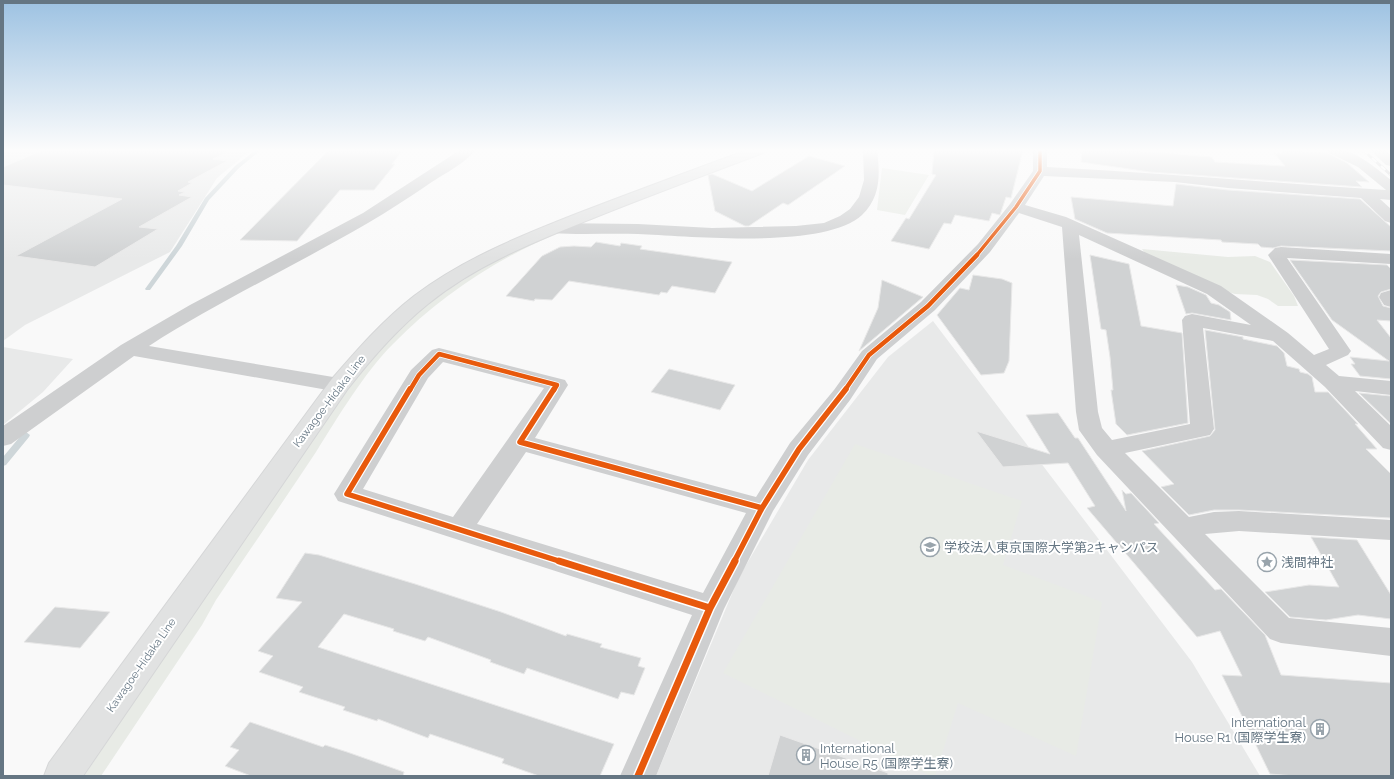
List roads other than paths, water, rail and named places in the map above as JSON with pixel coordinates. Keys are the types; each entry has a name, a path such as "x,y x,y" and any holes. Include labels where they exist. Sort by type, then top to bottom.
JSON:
{"main road":[{"name":"Kawagoe-Hidaka Line","path":"62,776 339,385 369,348 421,300 486,259 553,228 662,186"}],"street":[{"path":"3,438 75,385 128,349 197,309 319,246 360,223 416,186"},
{"path":"553,228 631,229 722,233 809,230 832,225 846,219 856,211 871,189 871,186"},
{"path":"638,776 710,608 762,508 799,449 842,395 869,355 928,306 984,248 1016,207 1027,186"},
{"path":"1264,186 1391,195"},
{"path":"1366,193 1391,218"},
{"path":"1016,207 1060,220 1214,290 1281,336 1333,382 1388,436"},
{"path":"1070,225 1087,412 1091,430 1106,449 1281,630 1391,642"},
{"path":"1312,364 1341,351 1277,255 1281,252 1391,259"},
{"path":"1391,296 1388,297 1391,301"},
{"path":"1106,449 1202,429 1192,320 1281,336"},
{"path":"128,349 339,385"},
{"path":"459,529 557,386 440,354 419,374 348,494 459,529 710,608"},
{"path":"1333,382 1391,388"},
{"path":"520,442 762,508"},
{"path":"1182,529 1214,522 1239,520 1391,530"}],"waterway":[{"path":"148,289 179,246 207,199 219,186"},
{"path":"3,463 26,435"}],"place":[{"name":"学校法人東京国際大学第2キャンパス","path":"930,547"},
{"name":"浅間神社","path":"1267,562"},
{"name":"International House R1 (国際学生寮)","path":"1320,729"},
{"name":"International House R5 (国際学生寮)","path":"806,755"}]}
